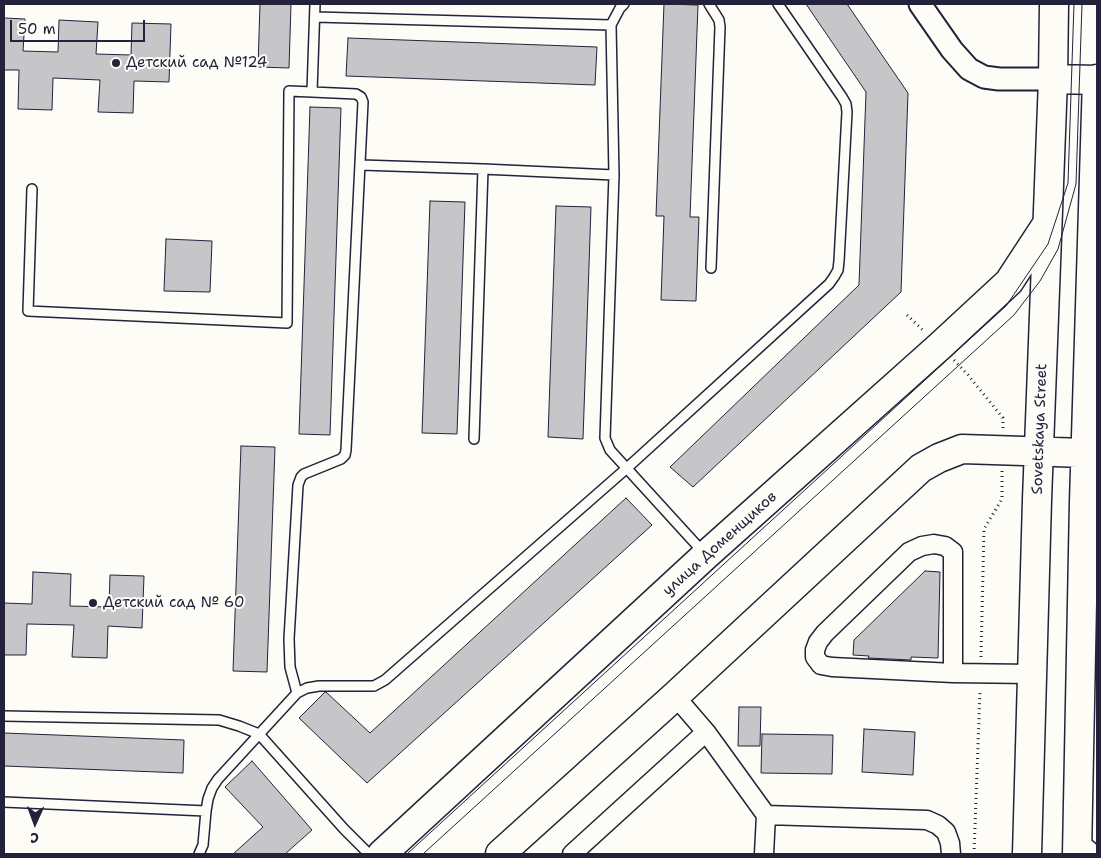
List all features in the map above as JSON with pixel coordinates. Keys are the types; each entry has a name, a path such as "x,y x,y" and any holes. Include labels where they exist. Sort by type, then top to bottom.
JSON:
{"main road":[{"name":"Sovetskaya Street","path":"1027,854 1054,4"},
{"path":"1053,79 1097,80 1095,212 1085,453 1081,628 1082,848"},
{"name":"улица Доменщиков","path":"382,854 706,555 1009,282 1047,224"},
{"path":"500,854 675,696 921,468 939,458 962,449 1085,453"}],"street":[{"path":"920,4 952,50 969,69 984,77 999,79 1053,79"},
{"path":"953,673 952,552 945,546 934,544 922,546 909,552 825,633 815,650 815,657 821,664 832,667 953,673 1032,674"},
{"path":"675,696 706,732 766,815 764,854"},
{"path":"572,854 706,732"},
{"path":"766,815 927,820 938,825 946,832 951,854"}],"lane":[{"path":"312,92 315,4"},
{"path":"624,4 611,25 614,175 604,432 607,444 706,555"},
{"path":"709,4 719,20 720,28 712,268"},
{"path":"199,854 203,845 206,811 212,788 218,779 297,693 307,688 319,686 374,686 385,680 627,468 834,277 838,270 839,261 846,104 778,4"},
{"path":"315,17 611,25"},
{"path":"32,189 28,311 287,322 289,91 356,94 361,97 363,102 361,165 346,450 342,460 304,474 298,486 289,639 290,667 297,693"},
{"path":"361,165 614,175"},
{"path":"474,439 483,170"},
{"path":"4,716 219,720 239,726 259,734 344,829 369,854"},
{"path":"4,802 206,811"}],"path":[{"path":"907,315 968,375 1003,418 1003,437"}],"building":[{"path":"260,4 291,4 289,68 258,67"},
{"path":"664,4 698,5 690,217 699,217 696,301 661,300 664,216 656,216"},
{"path":"806,4 847,4 908,93 901,292 693,487 670,467 859,285 866,92"},
{"path":"4,18 25,19 23,51 58,52 59,20 98,22 96,54 131,55 132,23 171,24 169,82 134,81 133,113 98,112 100,80 53,78 52,110 18,109 19,70 4,70"},
{"path":"348,38 597,47 595,85 346,76"},
{"path":"310,107 341,108 330,435 299,434"},
{"path":"430,201 465,202 457,434 422,433"},
{"path":"556,206 591,207 583,439 548,437"},
{"path":"166,239 212,241 210,292 164,291"},
{"path":"241,446 275,447 267,672 233,671"},
{"path":"626,498 652,525 367,783 299,718 326,692 370,733"},
{"path":"925,571 940,572 938,658 911,657 911,660 868,658 869,656 853,655 854,640"},
{"path":"33,572 71,574 70,606 109,607 110,575 144,576 142,628 108,626 107,658 72,657 74,625 27,624 26,655 4,655 4,603 32,604"},
{"path":"739,707 761,707 760,746 738,746"},
{"path":"864,729 915,732 913,775 862,772"},
{"path":"4,733 184,740 183,773 4,766"},
{"path":"762,734 833,735 832,774 761,773"},
{"path":"252,761 312,830 285,854 233,854 263,827 225,787"}],"tram line":[{"path":"407,854 1006,306 1048,244 1068,183 1074,4"},
{"path":"423,854 1014,315 1040,281 1058,249 1076,184 1082,4"}],"place":[{"name":"Детский сад №124","path":"116,63"},
{"name":"Детский сад № 60","path":"93,603"}]}
